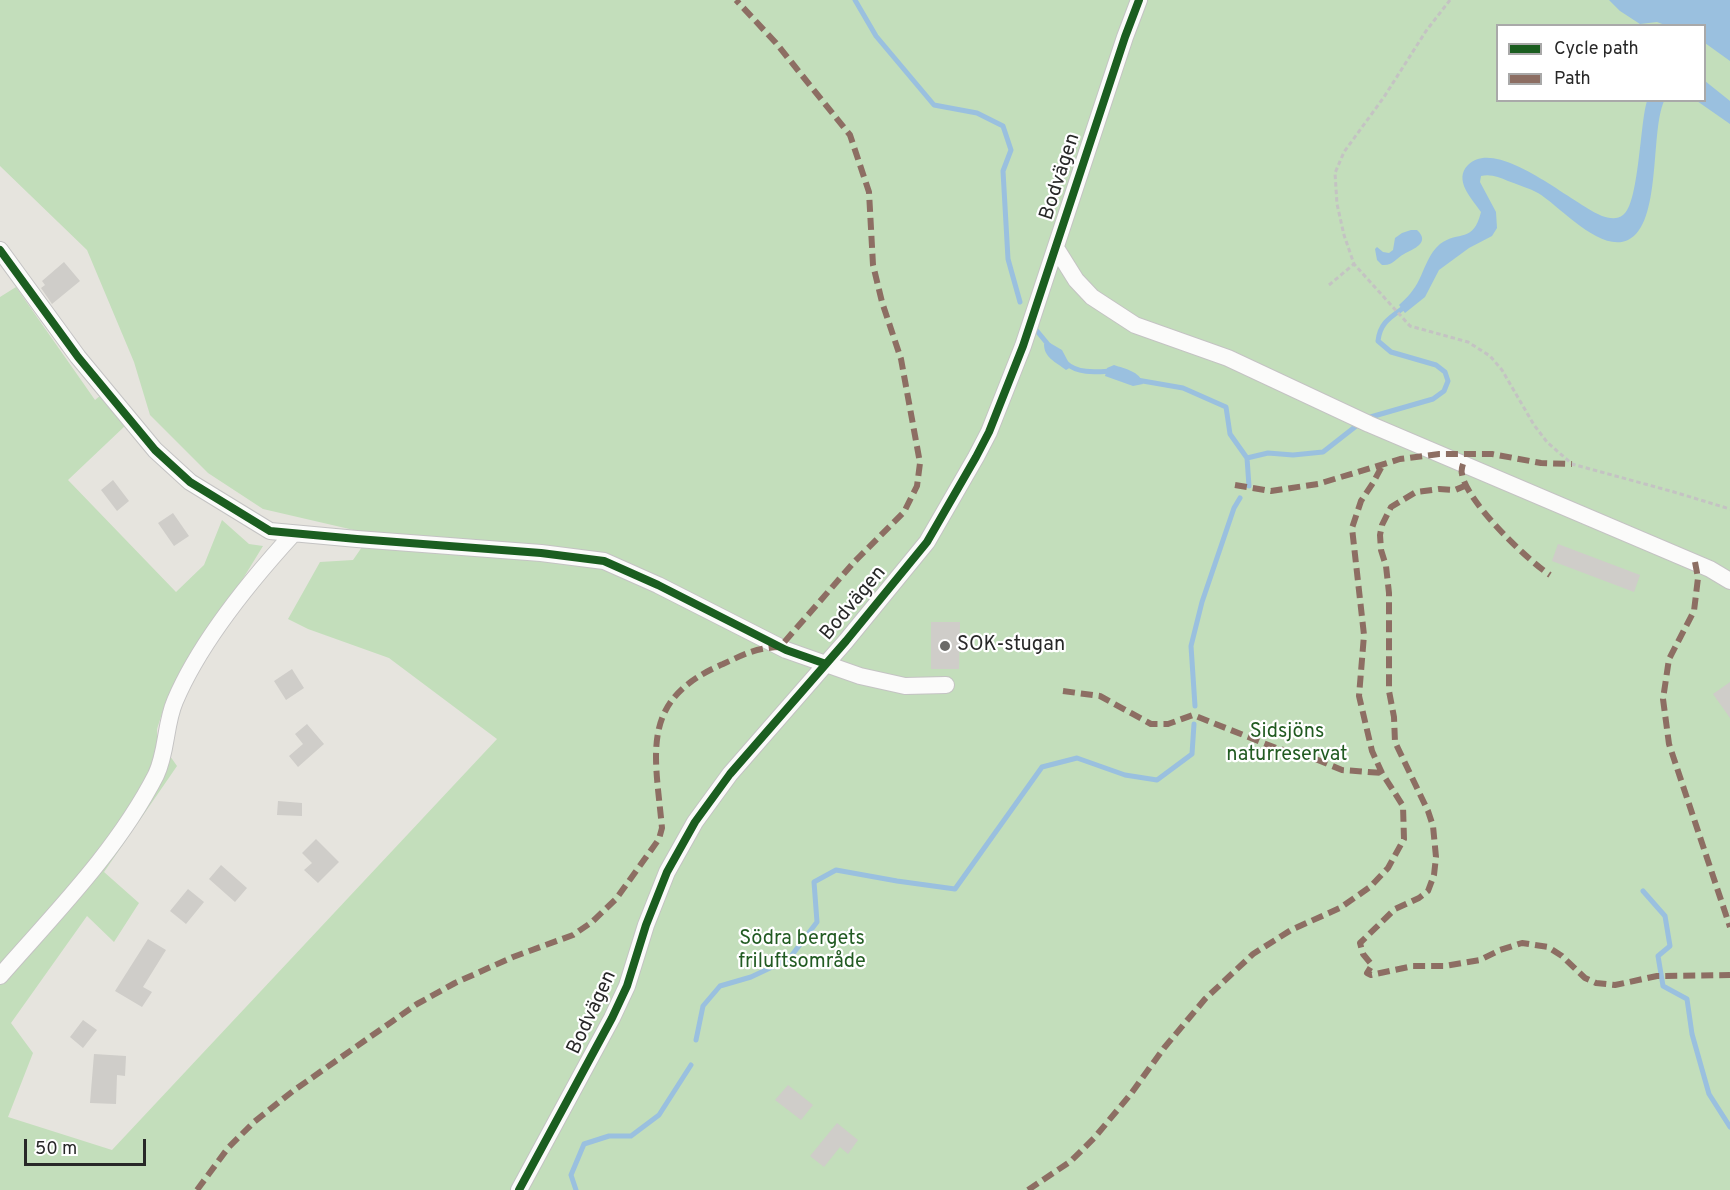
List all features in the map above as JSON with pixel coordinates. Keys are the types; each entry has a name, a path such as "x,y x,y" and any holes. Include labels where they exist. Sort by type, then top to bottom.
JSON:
{"street":[{"name":"Bodvägen","path":"519,1190 612,1018 627,986 646,925 675,855 704,807 896,582 927,542 948,509 989,432 1023,346 1121,48 1139,0"},
{"path":"1056,248 1076,280 1092,297 1136,325 1228,358 1369,424 1710,568 1730,581"},
{"path":"0,250 78,357 155,450 189,482 270,531 541,552 604,561 658,585 786,650 860,676 905,686 946,685"},
{"path":"0,976 91,873 119,835 158,770 175,701 198,657 233,604 293,534"}],"path":[{"path":"1450,0 1426,31 1384,97 1344,153 1335,173 1337,204 1354,264 1410,326 1468,342 1490,356 1502,370 1534,425 1547,442 1572,464 1730,509"},
{"path":"1329,285 1354,264"}],"green space":[{"name":"Sidsjöns naturreservat","path":"0,0 1730,0 1730,1190 0,1190 0,297 16,287 95,400 101,395 126,425 68,480 176,592 204,565 222,520 249,544 263,546 236,590 194,649 167,698 157,729 157,752 170,756 177,766 104,872 139,903 114,942 87,916 11,1023 33,1053 8,1117 112,1150 497,739 389,658 308,629 288,619 320,562 353,560 371,534 263,509 208,473 150,415 134,362 87,250 0,166"}],"water":[{"path":"1609,0 1730,0 1730,61 1706,44 1706,24 1657,22 1640,24 1620,11"},
{"path":"1706,82 1730,101 1730,124 1698,102 1706,102"},
{"path":"1647,102 1664,102 1657,134 1651,197 1639,231 1628,240 1617,242 1605,240 1581,227 1535,191 1498,177 1481,176 1480,182 1496,212 1497,228 1492,236 1469,248 1439,270 1425,297 1405,313 1399,305 1415,287 1436,248 1447,240 1470,232 1478,222 1481,212 1463,183 1462,177 1468,165 1481,158 1497,159 1515,165 1602,216 1621,217 1633,196"},
{"path":"1411,230 1417,230 1421,235 1419,245 1391,263 1382,265 1377,260 1375,249 1377,247 1389,253 1393,250 1395,238"},
{"path":"1050,343 1062,350 1071,367 1066,370 1048,356 1044,344"},
{"path":"1114,365 1135,373 1143,384 1133,386 1105,376 1107,368"}],"building":[{"path":"64,262 80,281 52,304 41,288 45,285 42,281"},
{"path":"113,480 129,501 117,511 101,490"},
{"path":"173,513 189,536 174,546 158,523"},
{"path":"1558,544 1640,575 1634,592 1552,561"},
{"name":"SOK-stugan","path":"931,622 960,622 959,669 931,669"},
{"path":"292,669 304,688 286,700 274,681"},
{"path":"1730,682 1730,718 1713,694"},
{"path":"307,724 324,744 298,767 289,756 303,744 295,734"},
{"path":"278,801 302,803 302,816 277,815"},
{"path":"316,839 339,862 318,883 304,870 312,863 302,853"},
{"path":"221,865 247,888 235,902 209,879"},
{"path":"188,889 204,902 186,924 170,911"},
{"path":"148,939 166,950 143,987 152,992 142,1007 115,991"},
{"path":"83,1020 97,1030 83,1048 70,1037"},
{"path":"94,1054 126,1056 125,1076 117,1075 116,1104 90,1103"},
{"path":"788,1085 813,1105 801,1120 775,1100"},
{"path":"837,1123 858,1140 848,1154 840,1147 824,1167 810,1156"}],"waterway":[{"path":"855,0 876,36 934,105 977,113 1003,126 1011,150 1003,171 1008,259 1020,302"},
{"path":"1367,418 1433,399 1444,391 1448,381 1445,372 1436,365 1391,352 1378,341 1384,324 1406,306"},
{"path":"1037,331 1051,348"},
{"path":"1066,363 1082,371 1111,371"},
{"path":"1137,380 1183,388 1226,407 1230,434 1247,458 1268,453 1293,455 1323,452 1360,423"},
{"path":"1247,458 1249,486"},
{"path":"1195,706 1191,646 1202,602 1234,508 1240,498"},
{"path":"696,1040 703,1006 720,986 751,977 789,959 817,922 814,882 836,870 955,889 1042,767 1077,758 1125,775 1157,780 1192,754 1194,724"},
{"path":"1643,891 1665,916 1670,946 1658,956 1663,986 1687,999 1692,1034 1709,1094 1730,1127"},
{"path":"576,1190 571,1175 584,1144 609,1136 631,1136 659,1115 691,1065"}],"marked path":[{"path":"197,1190 228,1148 254,1122 293,1091 417,1004 455,983 513,957 573,935 592,922 616,899 659,839 662,828 656,752 658,731 665,712 677,694 696,678 738,657 757,650 780,647 855,561 904,512 917,486 920,463 901,359 882,302 873,265 869,192 850,135 776,43 736,0"},
{"path":"1235,485 1271,491 1318,484 1400,459 1439,454 1492,454 1541,463 1572,464"},
{"path":"1463,464 1462,473 1474,499 1513,544 1550,575"},
{"path":"1028,1190 1071,1161 1095,1137 1205,999 1253,954 1291,930 1340,908 1370,887 1388,868 1404,839 1403,806 1382,773 1372,751 1359,696 1364,635 1352,528 1361,501 1382,466"},
{"path":"1467,485 1455,490 1439,489 1416,492 1391,507 1382,525 1381,550 1386,566 1389,593 1389,691 1394,717 1395,742 1428,811 1433,826 1436,857 1434,875 1428,891 1419,898 1395,909 1360,943 1363,954 1372,965 1367,973 1371,975 1413,966 1445,966 1480,960 1522,943 1548,947 1562,956 1585,978 1596,983 1615,985 1657,976 1730,975"},
{"path":"1695,562 1698,578 1694,611 1669,659 1663,699 1669,744 1730,927"},
{"path":"1063,691 1100,696 1151,724 1168,724 1193,715 1276,748 1313,758 1342,770 1382,773"}],"cycle path":[{"path":"519,1190 612,1018 627,986 646,925 667,872 695,822 730,774 846,641 927,542 976,457 989,432 1023,346 1139,0"},
{"path":"0,250 78,357 155,450 190,482 270,531 541,553 604,561 658,585 786,650 826,664"}],"place":[{"name":"SOK-stugan","path":"945,646"}],"park label":[{"name":"Södra bergets friluftsområde","path":"802,952"}]}
